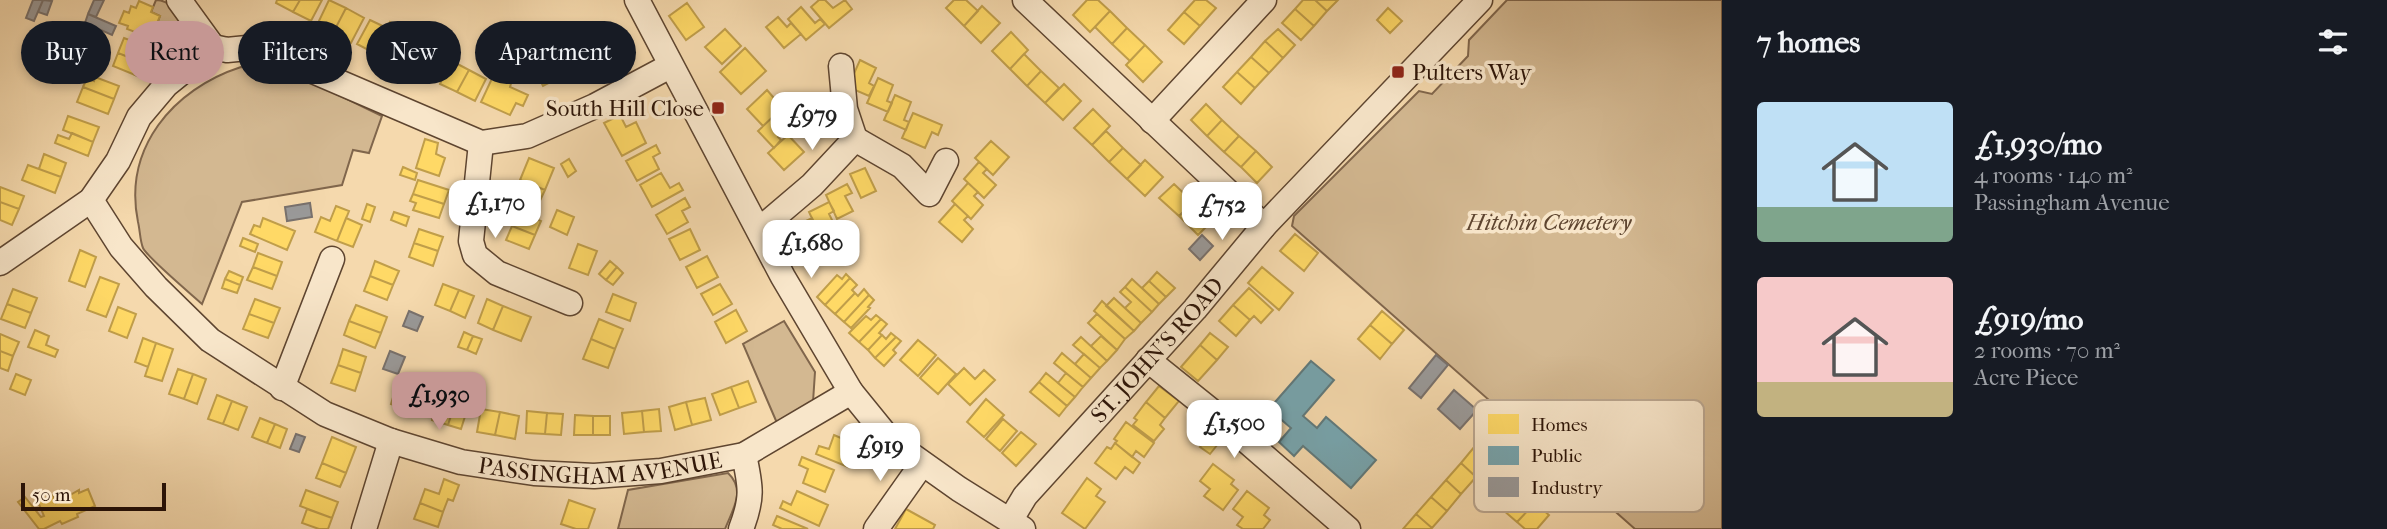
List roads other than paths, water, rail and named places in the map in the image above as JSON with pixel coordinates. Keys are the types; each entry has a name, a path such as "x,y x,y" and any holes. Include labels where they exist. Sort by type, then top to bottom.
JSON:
{"street":[{"path":"179,0 194,21"},
{"path":"637,0 783,277 851,392 890,440 922,464 1017,525"},
{"path":"1025,0 1264,226"},
{"path":"1152,121 1264,0"},
{"name":"ST. JOHN'S ROAD","path":"1017,525 1025,496 1195,309 1264,226 1479,0"},
{"path":"224,49 257,47 481,143 527,136 595,106 670,65"},
{"path":"841,66 845,110 855,139 902,166 929,194 946,161"},
{"path":"0,263 91,200 118,161 139,117 167,84"},
{"path":"759,230 812,185 855,139"},
{"path":"481,143 471,241 475,255 497,273 570,303"},
{"name":"PASSINGHAM AVENUE","path":"91,200 121,247 156,287 210,340 325,414 391,441 461,462 534,473 594,476 662,471 744,455 851,392"},
{"path":"282,388 332,259"},
{"path":"1148,360 1219,417 1348,529"},
{"path":"364,529 391,441"},
{"path":"741,529 750,504 750,482 744,455"},
{"path":"876,529 922,464"}],"place":[{"name":"Pulters Way","path":"1398,72"},
{"name":"South Hill Close","path":"718,108"}],"park label":[{"name":"Hitchin Cemetery","path":"1549,222"}]}
